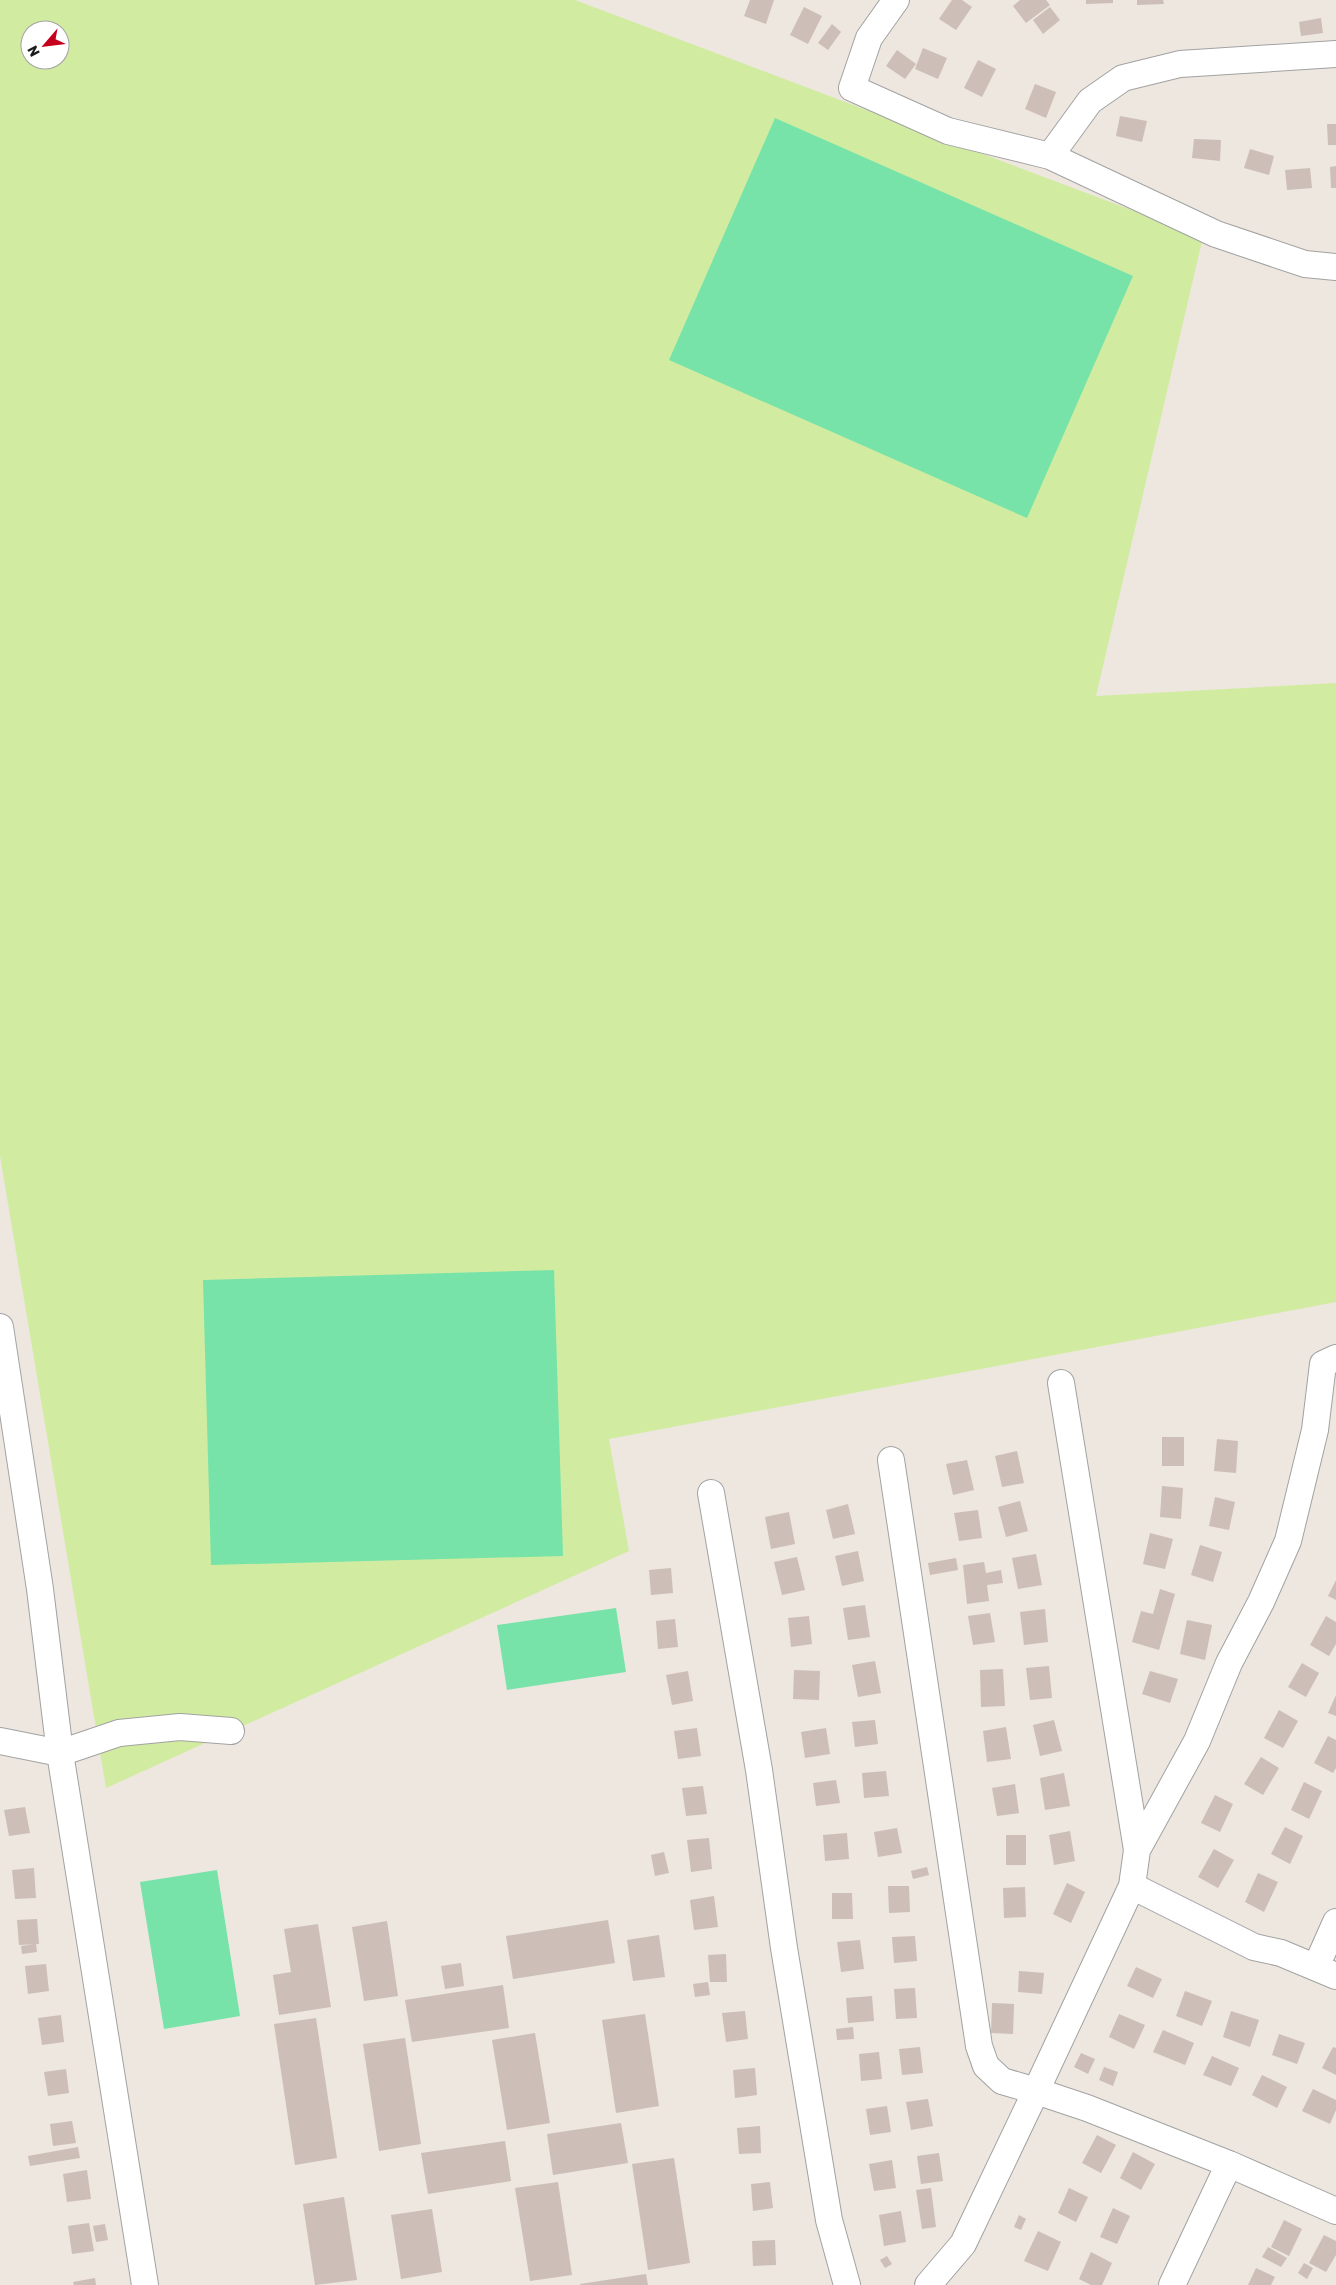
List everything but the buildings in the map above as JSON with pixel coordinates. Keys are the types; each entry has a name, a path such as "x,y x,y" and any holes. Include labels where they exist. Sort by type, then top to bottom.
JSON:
{"street":[{"path":"896,0 869,38 852,88 948,131 1050,156 1216,234 1305,264 1336,267"},
{"path":"1050,156 1090,101 1123,78 1180,64 1336,54"},
{"path":"0,1327 40,1589 60,1753 146,2285"},
{"path":"1137,1850 1197,1741 1229,1663 1261,1602 1288,1542 1315,1430 1323,1364 1336,1358"},
{"path":"928,2285 963,2244 1132,1886 1137,1850 1061,1383"},
{"path":"890,1460 979,2046 986,2066 1002,2081 1087,2108 1229,2164 1336,2211"},
{"path":"711,1493 759,1770 784,1948 829,2220 847,2285"},
{"path":"0,1741 60,1753 119,1733 180,1727 231,1731"},
{"path":"1132,1886 1254,1946 1281,1953 1326,1971 1336,1922"},
{"path":"1172,2285 1229,2164"}],"green space":[{"path":"0,0 575,0 1203,237 1096,696 1336,683 1336,1302 609,1439 629,1551 106,1788 0,1156"},
{"path":"775,118 1133,276 1027,518 669,360"},
{"path":"554,1270 563,1556 211,1565 203,1280"},
{"path":"616,1608 626,1672 507,1690 497,1625"},
{"path":"217,1870 240,2016 164,2029 140,1882"}]}
